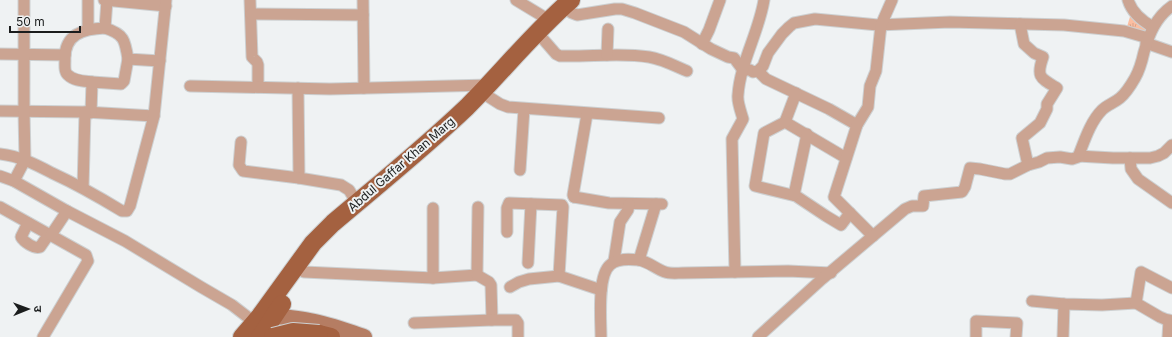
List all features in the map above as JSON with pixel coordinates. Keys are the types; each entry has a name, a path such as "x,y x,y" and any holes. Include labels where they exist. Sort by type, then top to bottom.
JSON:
{"main road":[{"name":"Abdul Gaffar Khan Marg","path":"265,326 319,236 357,202 489,91 520,49 549,20 573,2"},
{"name":"Abdul Gaffar Khan Marg","path":"242,337 265,326 326,242 446,138 489,91 543,39 573,2"},
{"path":"265,326 293,332 325,335"}],"street":[{"path":"14,181 25,160 24,0"},
{"path":"88,0 88,29"},
{"path":"0,154 25,160 83,188 122,211 127,211 130,206 154,116 166,3 105,0 105,28"},
{"path":"250,0 252,57 258,65 258,87"},
{"path":"363,0 364,88"},
{"path":"516,0 549,20"},
{"path":"702,44 720,0"},
{"path":"735,272 732,139 743,119 738,96 743,70 762,12 764,0"},
{"path":"873,236 834,197 857,125 868,107 870,86 876,71 881,25 892,0"},
{"path":"1128,0 1132,9 1139,17 1153,27"},
{"path":"573,2 572,14 622,9 684,32 702,44 728,57 734,58 743,70"},
{"path":"1078,156 1088,132 1099,114 1103,109 1120,98 1135,78 1153,27 1159,18 1172,6"},
{"path":"250,14 363,15"},
{"path":"743,70 750,70 753,72 758,71 763,66 772,47 782,34 794,23 815,19 881,25 950,22 1064,25 1124,30 1172,52"},
{"path":"1020,24 1024,44 1034,53 1043,57 1040,64 1040,73 1043,80 1057,88 1047,104 1047,109 1040,123 1022,138 1028,165"},
{"path":"105,28 116,32 122,37 126,46 128,59 123,83 78,80 68,75 66,71 65,55 67,45 70,40 77,34 88,29 105,28"},
{"path":"607,55 608,28"},
{"path":"543,39 556,54 560,56 607,55 650,57 662,60 687,71"},
{"path":"0,54 65,55"},
{"path":"128,59 160,62"},
{"path":"758,71 766,79 857,125"},
{"path":"83,188 88,112 92,82"},
{"path":"190,86 489,91 500,104 504,106 587,114 659,118"},
{"path":"298,88 299,178"},
{"path":"796,94 785,122 764,132 755,186 794,195 841,225 850,213"},
{"path":"520,170 524,109"},
{"path":"0,111 24,110 88,112 154,116"},
{"path":"574,198 573,195 587,114"},
{"path":"785,122 846,158"},
{"path":"794,195 807,134"},
{"path":"241,142 239,165 243,171 341,184 349,190 357,202"},
{"path":"758,337 822,279 831,273 905,209 912,206 923,206 924,196 962,192 966,185 970,168 1010,174 1028,165 1050,158 1060,157 1072,159 1078,156 1153,158 1164,153 1172,145"},
{"path":"1130,158 1131,168 1138,179 1172,204"},
{"path":"0,176 14,181 125,241 200,287 232,304 265,326 288,337"},
{"path":"507,232 507,208 511,203 562,205 574,198 610,203 659,204 639,260"},
{"path":"528,263 531,204"},
{"path":"614,261 620,222 628,210 629,204"},
{"path":"559,276 562,205"},
{"path":"0,207 86,255 88,261 44,337"},
{"path":"477,275 478,207"},
{"path":"433,208 433,278"},
{"path":"28,222 21,237 34,247 38,248 68,211"},
{"path":"601,337 601,290 604,272 614,261 639,260 651,264 666,273 788,271 831,273"},
{"path":"304,272 433,278 477,275 492,285 492,320"},
{"path":"1136,303 1141,272 1172,288"},
{"path":"510,288 519,282 530,279 559,276 601,290"},
{"path":"1032,301 1102,305 1136,303 1170,321 1168,337"},
{"path":"1063,337 1064,304"},
{"path":"414,323 516,320 518,323 518,337"},
{"path":"265,326 311,321 364,337"},
{"path":"976,337 976,321 1017,323 1016,337"}],"green space":[{"path":"1132,10 1155,21 1147,37 1126,30"}]}
